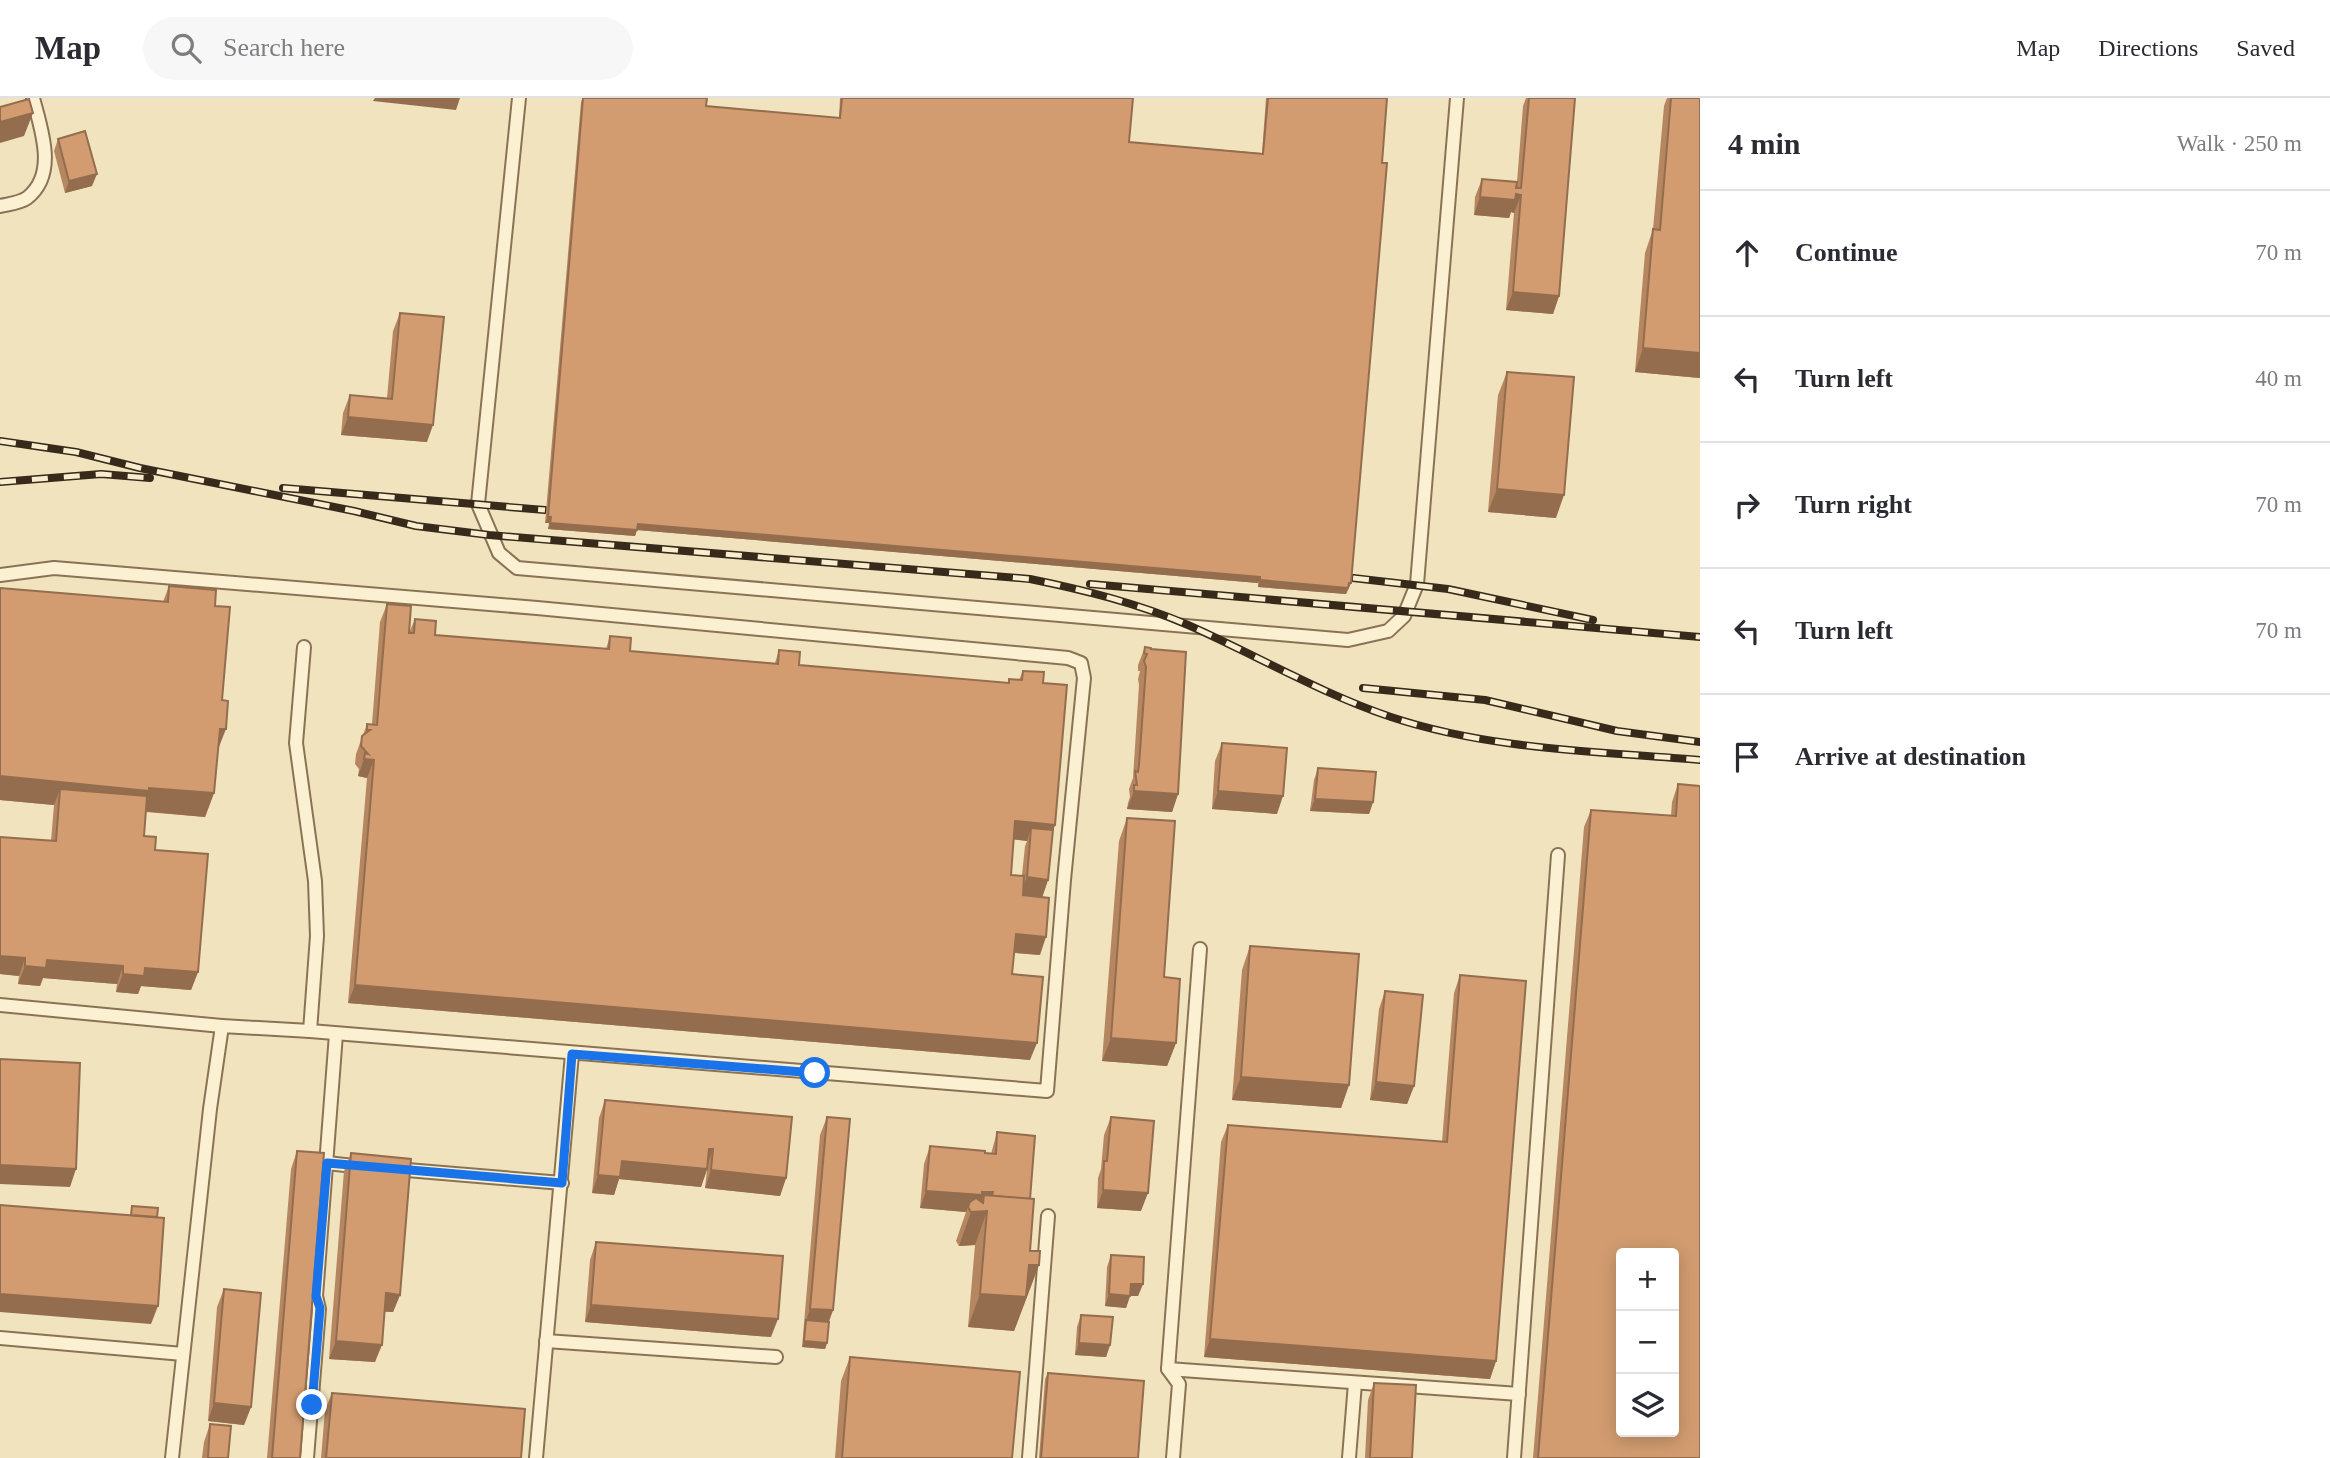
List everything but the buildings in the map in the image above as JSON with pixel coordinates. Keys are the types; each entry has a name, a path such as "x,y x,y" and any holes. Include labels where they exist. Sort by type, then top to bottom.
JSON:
{"lane":[{"path":"0,206 26,199 42,179 45,146 33,98"},
{"path":"519,98 478,504 499,553 517,568 1348,640 1388,631 1404,616 1417,584 1457,98"},
{"path":"0,575 54,568 1068,657 1081,663 1084,678 1063,880 1047,1091 222,1026 0,1005"},
{"path":"303,647 296,743 315,881 317,936 310,1031"},
{"path":"1514,1458 1558,855"},
{"path":"1173,1458 1179,1384 1168,1369 1200,949"},
{"path":"172,1458 210,1109 222,1026"},
{"path":"307,1458 318,1397 320,1308 316,1296 336,1034"},
{"path":"537,1458 572,1054"},
{"path":"327,1163 562,1183"},
{"path":"1029,1458 1048,1216"},
{"path":"0,1338 183,1354"},
{"path":"546,1341 776,1357"},
{"path":"1168,1369 1519,1394"},
{"path":"1349,1458 1355,1383"},
{"path":"524,1418 540,1419"}],"railway":[{"path":"0,441 76,452 416,526 489,535 1030,579 1110,598 1169,617 1339,697 1428,728 1544,748 1700,760"},
{"path":"0,482 101,474 150,478"},
{"path":"283,488 545,510"},
{"path":"1353,578 1448,589 1593,620"},
{"path":"1090,584 1700,637"},
{"path":"1363,688 1485,700 1617,731 1700,742"}],"route":[{"path":"312,1405 320,1308 316,1296 327,1163 562,1183 572,1054 815,1073"}]}
